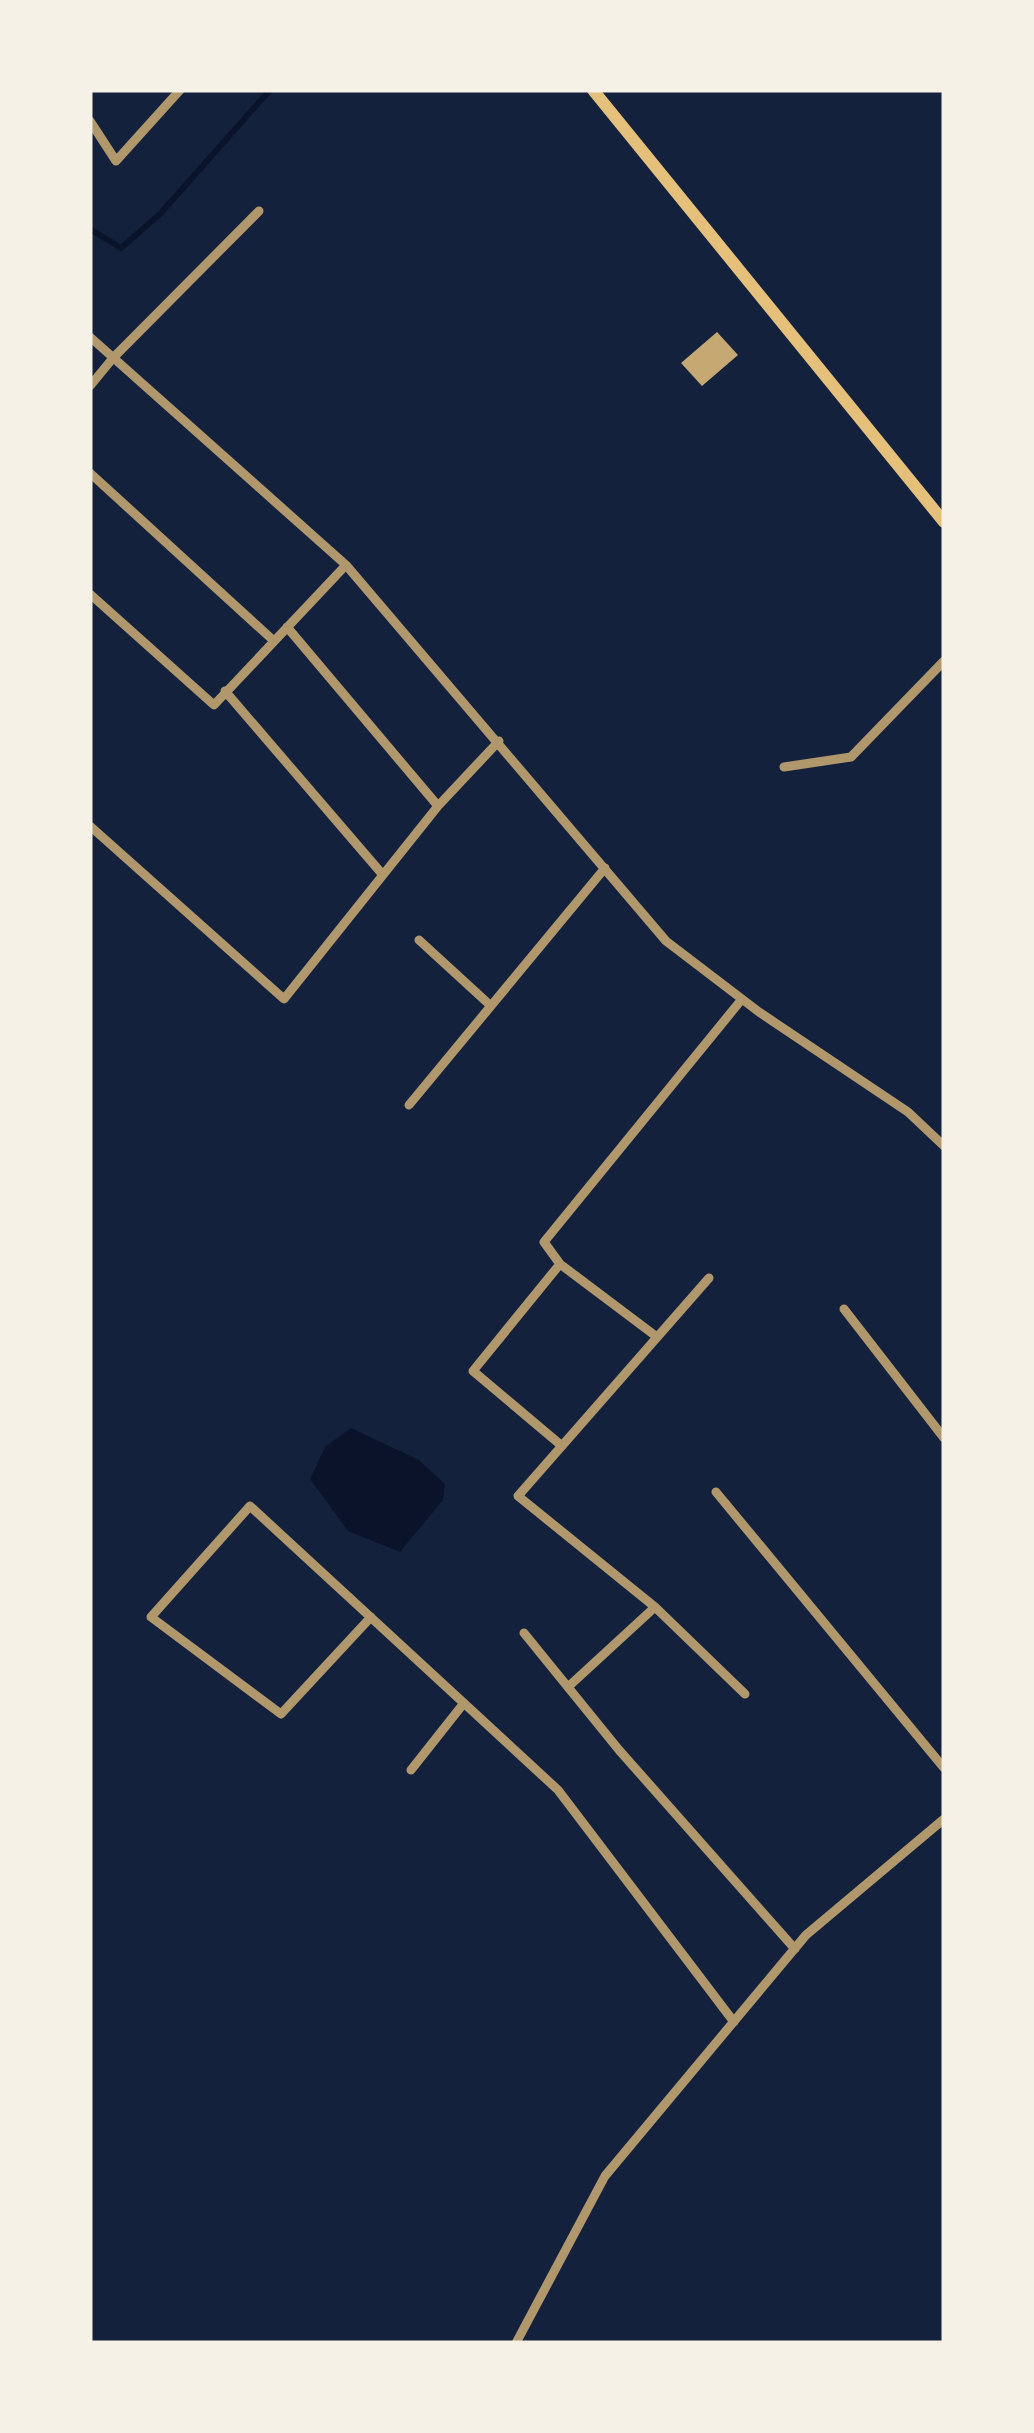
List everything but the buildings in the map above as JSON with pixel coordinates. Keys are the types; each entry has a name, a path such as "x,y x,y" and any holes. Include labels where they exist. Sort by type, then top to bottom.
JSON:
{"main road":[{"path":"593,90 944,522"}],"street":[{"path":"90,120 116,161 180,90"},
{"path":"90,386 112,358 259,211"},
{"path":"90,337 346,565 666,941 742,999 908,1112 944,1146"},
{"path":"90,472 274,641"},
{"path":"90,594 214,705 346,565"},
{"path":"287,627 438,806"},
{"path":"784,767 852,756 944,661"},
{"path":"224,691 383,875"},
{"path":"90,826 284,999 438,806 499,741"},
{"path":"409,1105 605,868"},
{"path":"420,940 491,1006"},
{"path":"658,1337 560,1264 544,1242 742,999"},
{"path":"560,1264 473,1371 562,1446"},
{"path":"708,1278 518,1496 656,1607 746,1694"},
{"path":"844,1309 944,1438"},
{"path":"716,1492 944,1768"},
{"path":"371,1616 281,1714 151,1616 250,1506 371,1616 558,1790 734,2022"},
{"path":"568,1687 656,1607"},
{"path":"524,1634 618,1750 795,1950"},
{"path":"410,1770 464,1702"},
{"path":"516,2343 605,2176 806,1936 944,1820"}],"water":[{"path":"351,1428 419,1460 445,1484 443,1500 400,1552 348,1531 310,1479 325,1447"}],"waterway":[{"path":"90,229 121,248 160,214 270,90"}]}
